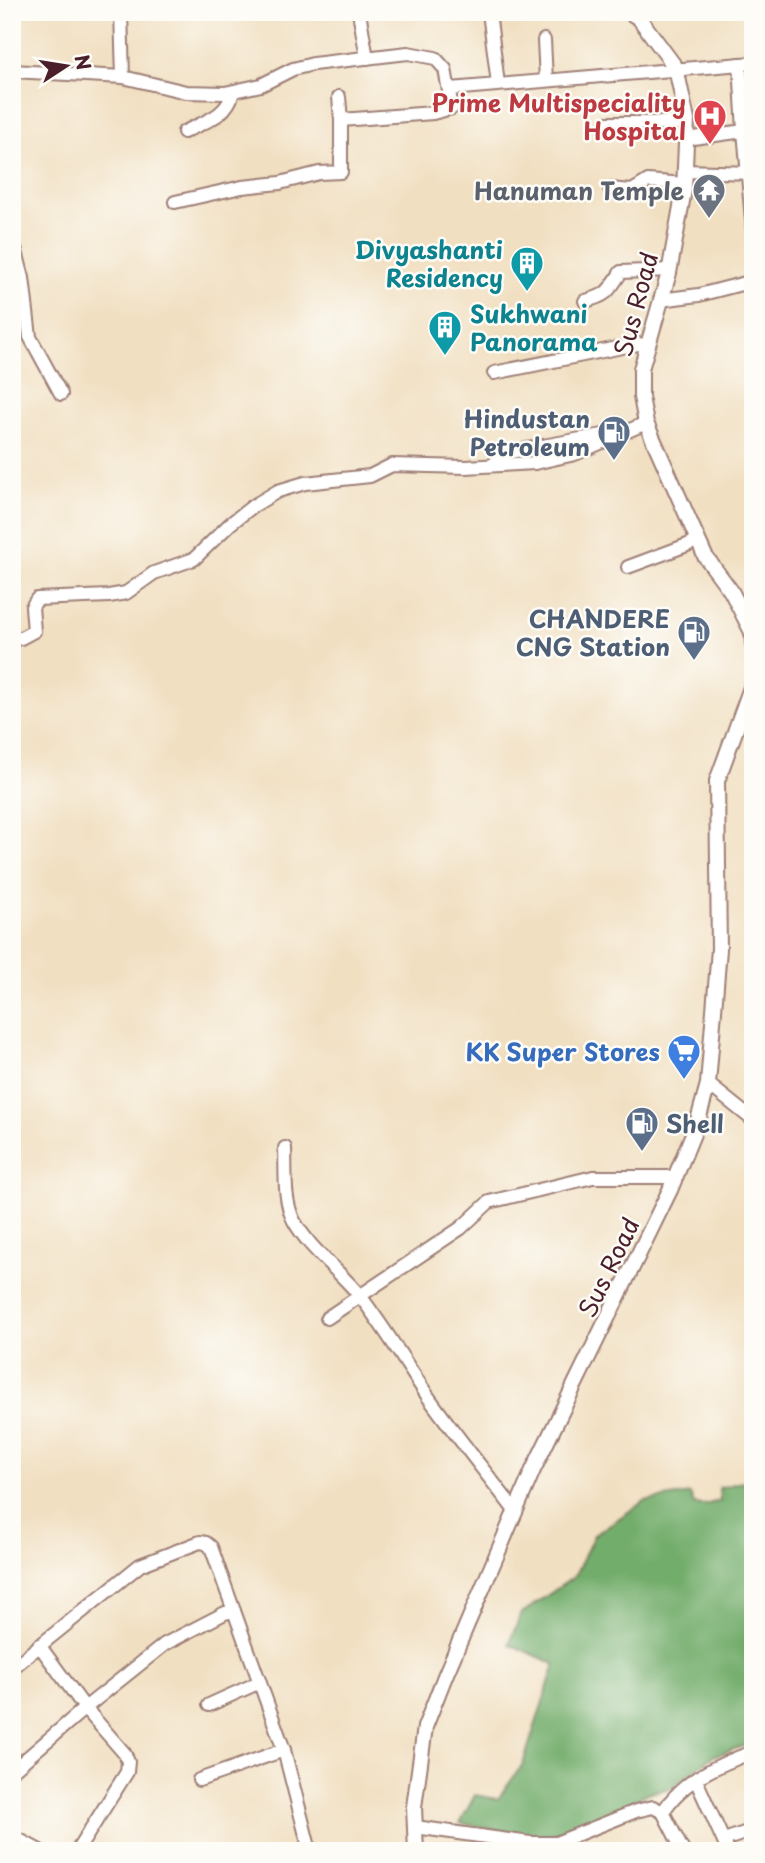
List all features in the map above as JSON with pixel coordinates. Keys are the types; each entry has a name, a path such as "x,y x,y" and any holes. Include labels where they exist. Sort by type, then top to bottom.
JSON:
{"main road":[{"name":"Sus Road","path":"629,12 639,18 676,68 687,123 684,177 670,270 641,369 641,397 646,423 705,556 731,591 752,632 753,644"},
{"name":"Sus Road","path":"416,1851 414,1807 425,1727 533,1470 676,1177 697,1124 708,1084 719,949 717,781 753,682"}],"street":[{"path":"121,12 123,77"},
{"path":"359,12 367,58"},
{"path":"489,12 498,84"},
{"path":"544,40 546,80"},
{"path":"12,71 123,77 186,92 233,92 261,85 293,69 313,64 408,53 435,58 445,69 452,108 433,113 341,120"},
{"path":"450,89 746,63 753,232"},
{"path":"184,132 216,116 229,105 233,92"},
{"path":"175,202 242,187 280,183 319,173 341,172 339,97"},
{"path":"607,123 687,123"},
{"path":"686,139 747,125"},
{"path":"610,189 632,191 648,181 751,173"},
{"path":"12,236 23,278 30,337 61,394"},
{"path":"585,301 609,292 621,272 670,270"},
{"path":"660,300 699,295 753,281"},
{"path":"494,373 637,344 646,345"},
{"path":"12,640 34,631 32,607 37,600 126,593 154,573 194,559 230,524 278,491 305,483 370,476 392,465 466,467 535,463 575,454 646,423"},
{"path":"628,568 698,541"},
{"path":"708,1084 753,1120"},
{"path":"285,1148 286,1188 293,1220 320,1254 327,1258 331,1267 361,1297 430,1398 516,1512"},
{"path":"327,1318 461,1228 489,1202 593,1177 676,1177"},
{"path":"12,1668 141,1565 200,1542 206,1543 211,1547 284,1750 310,1851"},
{"path":"12,1771 165,1644 225,1612 234,1611"},
{"path":"39,1646 85,1709 125,1754 128,1767 77,1851"},
{"path":"209,1705 261,1682"},
{"path":"199,1780 284,1750"},
{"path":"663,1812 672,1797 696,1780 721,1764 753,1752"},
{"path":"696,1780 726,1845 753,1830"},
{"path":"415,1828 530,1843 556,1843 636,1811 653,1807 663,1812 683,1851"},
{"path":"12,1836 40,1851"}],"green space":[{"path":"753,1479 753,1743 713,1756 671,1788 648,1793 607,1814 550,1836 528,1836 460,1823 475,1795 498,1799 523,1764 555,1664 509,1644 521,1614 575,1576 594,1535 645,1501 690,1494 694,1504 704,1505 720,1501 719,1488"}],"place":[{"name":"Prime Multispeciality Hospital","path":"710,146"},
{"name":"Hanuman Temple","path":"709,220"},
{"name":"Divyashanti Residency","path":"527,293"},
{"name":"Sukhwani Panorama","path":"445,357"},
{"name":"Hindustan Petroleum","path":"614,462"},
{"name":"CHANDERE CNG Station","path":"694,662"},
{"name":"KK Super Stores","path":"684,1081"},
{"name":"Shell","path":"642,1153"}]}
